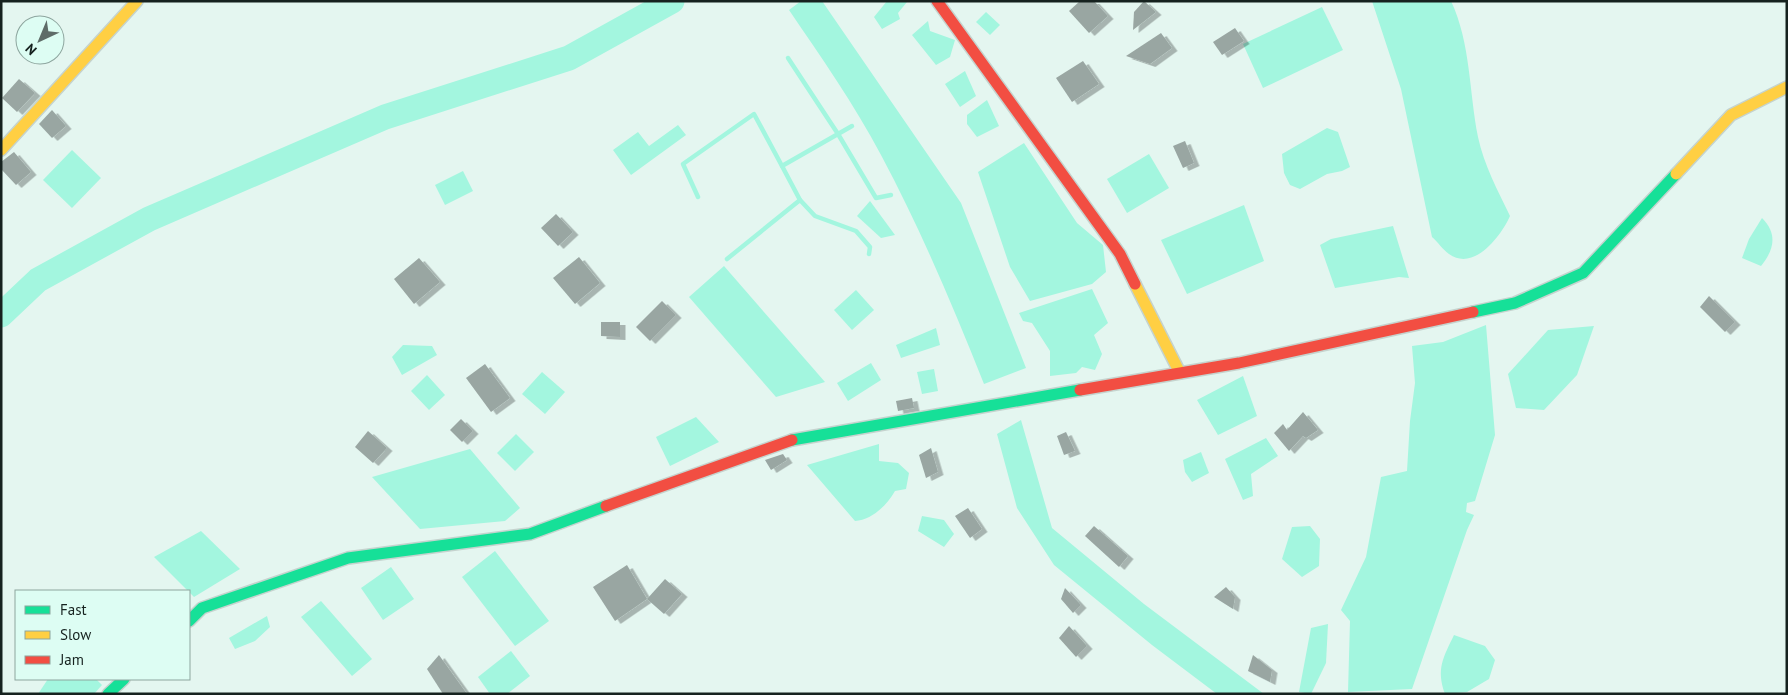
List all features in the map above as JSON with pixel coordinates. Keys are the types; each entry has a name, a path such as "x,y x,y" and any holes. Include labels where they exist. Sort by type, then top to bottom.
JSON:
{"street":[{"path":"1,150 137,1"},
{"path":"937,1 1120,254 1180,373"},
{"path":"190,620 202,608 348,558 530,534 787,441 1240,363 1515,303 1583,273 1731,115 1787,87"},
{"path":"108,694 123,680"}],"shaded area":[{"path":"801,1 822,1 961,203 1026,368 984,384 936,268 881,155 848,99 789,10"},
{"path":"887,1 907,2 898,13 900,19 882,29 874,17"},
{"path":"1372,1 1451,1 1458,17 1469,68 1478,137 1492,178 1510,216 1493,242 1477,255 1468,258 1458,258 1449,254 1432,237 1401,89"},
{"path":"1322,7 1343,50 1263,88 1243,44"},
{"path":"986,12 1000,25 990,35 976,22"},
{"path":"928,21 930,31 955,40 950,57 936,65 912,35"},
{"path":"965,71 976,96 960,107 945,84"},
{"path":"987,100 999,126 977,137 967,124 967,115"},
{"path":"678,125 686,135 631,175 613,150 638,132 649,146"},
{"path":"1327,128 1338,132 1350,167 1327,174 1300,189 1290,185 1284,173 1282,154"},
{"path":"1024,143 1077,223 1103,245 1106,272 1092,284 1030,301 1010,267 978,172"},
{"path":"72,150 101,178 72,208 43,180"},
{"path":"1149,154 1169,188 1127,213 1107,179"},
{"path":"463,171 473,191 445,205 435,185"},
{"path":"870,201 895,235 881,238 857,216"},
{"path":"1244,205 1264,261 1187,294 1161,240"},
{"path":"1762,218 1770,230 1772,242 1769,254 1761,266 1742,258 1749,239"},
{"path":"1393,226 1409,278 1399,277 1335,288 1320,245 1331,239"},
{"path":"724,266 825,382 776,397 689,297"},
{"path":"1092,289 1108,323 1094,335 1102,354 1095,370 1082,367 1076,373 1050,376 1050,351 1032,323 1023,321 1019,313"},
{"path":"856,290 874,310 852,330 834,310"},
{"path":"1486,325 1495,435 1475,501 1467,503 1466,512 1474,515 1467,530 1412,689 1348,692 1350,621 1341,610 1366,557 1381,477 1407,471 1410,421 1415,383 1412,346 1443,342"},
{"path":"1594,326 1577,375 1544,410 1516,408 1508,374 1548,330"},
{"path":"936,328 940,345 901,358 896,345"},
{"path":"403,345 432,346 437,355 402,375 392,357"},
{"path":"871,363 881,380 848,401 837,383"},
{"path":"934,369 938,391 922,394 917,372"},
{"path":"542,372 565,392 545,414 522,394"},
{"path":"427,375 445,395 429,410 411,391"},
{"path":"1243,376 1257,416 1218,435 1197,400"},
{"path":"696,417 719,442 670,466 656,437"},
{"path":"1021,420 1052,528 1144,604 1264,694 1217,694 1152,645 1054,565 1017,508 997,434"},
{"path":"516,434 534,452 515,471 497,453"},
{"path":"1266,438 1278,456 1251,474 1253,496 1243,500 1225,459"},
{"path":"879,444 879,461 898,463 909,473 906,489 895,491 888,501 873,515 855,521 807,465"},
{"path":"470,449 520,508 505,521 420,529 372,477"},
{"path":"1201,452 1209,473 1192,482 1185,472 1183,460"},
{"path":"922,516 944,520 954,534 944,547 918,531"},
{"path":"1310,526 1320,539 1319,566 1302,577 1282,559 1292,527"},
{"path":"201,531 240,569 194,597 190,590 187,590 154,557"},
{"path":"495,551 549,621 515,646 462,577"},
{"path":"391,567 414,599 383,620 361,588"},
{"path":"321,601 372,659 352,676 301,617"},
{"path":"267,616 270,627 255,641 235,649 229,638"},
{"path":"1328,624 1326,663 1311,694 1299,692 1311,628"},
{"path":"1454,635 1485,646 1495,660 1489,679 1467,692 1445,694 1441,670"},
{"path":"511,651 530,676 507,694 490,694 478,677"},
{"path":"47,680 97,680 102,685 94,694 38,694"}],"building":[{"path":"1080,1 1094,1 1108,16 1089,33 1069,11"},
{"path":"1144,1 1156,12 1133,30 1134,12"},
{"path":"1235,28 1244,41 1222,55 1213,42"},
{"path":"1161,33 1172,48 1150,64 1126,56"},
{"path":"1083,61 1099,84 1072,102 1056,78"},
{"path":"19,79 35,93 17,112 2,98"},
{"path":"52,110 66,126 52,138 39,124"},
{"path":"1185,141 1194,163 1183,168 1173,146"},
{"path":"14,152 31,172 16,185 1,169 1,162"},
{"path":"556,214 573,232 558,246 541,228"},
{"path":"579,257 600,283 575,304 553,278"},
{"path":"419,258 440,282 414,304 394,279"},
{"path":"1709,296 1735,322 1725,332 1700,307"},
{"path":"662,301 676,315 650,341 636,327"},
{"path":"601,322 620,322 620,337 601,336"},
{"path":"485,364 510,398 491,412 466,378"},
{"path":"912,398 914,408 898,411 896,401"},
{"path":"1303,412 1318,430 1306,438 1303,436 1289,451 1274,433 1283,424 1287,430"},
{"path":"461,419 473,431 462,442 450,430"},
{"path":"368,431 387,448 373,463 355,447"},
{"path":"1066,432 1075,451 1064,455 1057,436"},
{"path":"931,448 938,472 926,478 919,455"},
{"path":"783,454 787,460 771,470 765,460"},
{"path":"968,508 982,529 970,538 955,516"},
{"path":"1094,526 1128,556 1119,567 1085,536"},
{"path":"627,565 647,599 615,621 593,587"},
{"path":"665,579 682,594 664,614 647,599"},
{"path":"1226,587 1235,597 1233,609 1214,597"},
{"path":"1065,588 1081,605 1073,613 1061,599"},
{"path":"1069,626 1087,646 1076,657 1059,638"},
{"path":"439,655 467,694 443,694 427,669"},
{"path":"1253,655 1272,670 1270,682 1248,671"}],"waterway":[{"path":"1,315 38,280 149,219 385,117 569,58 672,1"},
{"path":"788,58 838,134 876,198 891,195"},
{"path":"698,197 683,164 754,114 782,166"},
{"path":"800,200 782,166 852,126"},
{"path":"727,259 800,200 815,216 856,231 870,247 869,254"}],"traffic: fast":[{"path":"1473,312 1515,303 1583,273 1676,174"},
{"path":"792,440 1080,390"},
{"path":"190,620 202,608 348,558 530,534 606,506"},
{"path":"108,694 123,680"}],"traffic: slow":[{"path":"1,150 137,1"},
{"path":"1676,174 1731,115 1787,87"},
{"path":"1135,284 1180,373"}],"traffic: jam":[{"path":"937,1 1120,254 1135,284"},
{"path":"1080,390 1239,363 1473,312"},
{"path":"606,506 792,440"}]}
